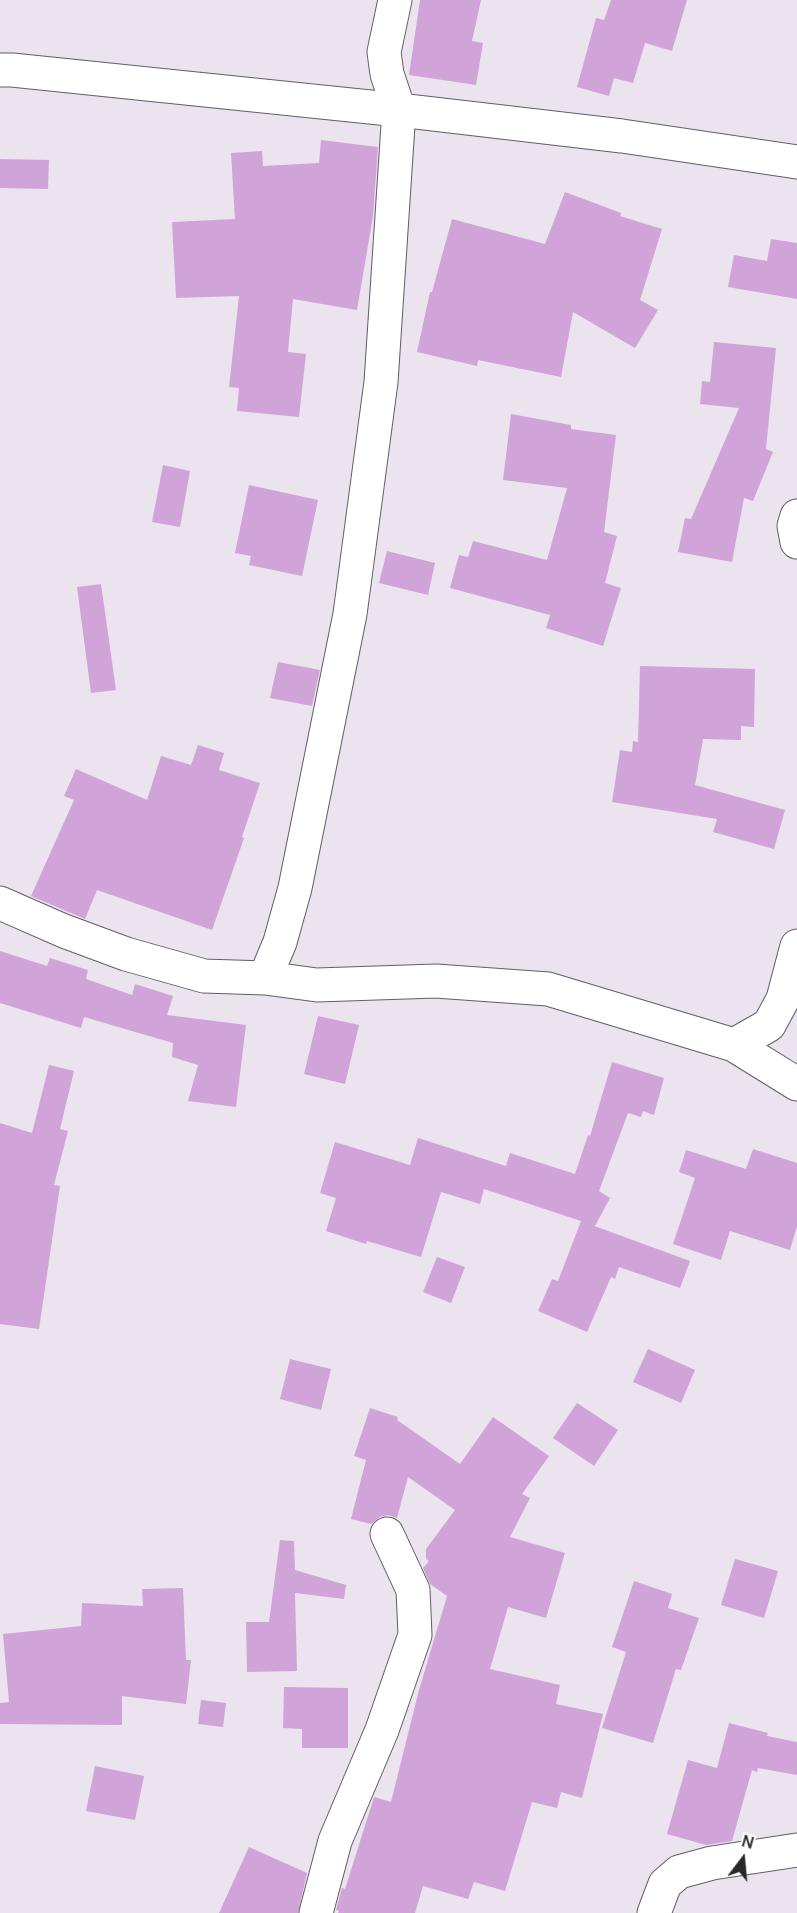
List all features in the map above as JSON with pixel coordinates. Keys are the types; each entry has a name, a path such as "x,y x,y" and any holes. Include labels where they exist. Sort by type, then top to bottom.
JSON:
{"street":[{"path":"265,978 280,942 295,888 350,614 381,382 399,110 387,74 384,52 395,0"},
{"path":"0,70 399,110 622,136 797,162"},
{"path":"797,516 794,526 797,542"},
{"path":"0,903 64,931 126,954 204,976 265,978 317,985 436,981 548,989 734,1045 797,1084"},
{"path":"734,1045 769,1024 783,999 797,946"},
{"path":"316,1913 335,1841 382,1730 415,1635 413,1590 387,1534"},
{"path":"654,1913 665,1884 679,1872 712,1863 797,1850"}],"building":[{"path":"420,0 481,0 472,41 483,43 476,85 409,75"},
{"path":"611,0 687,0 672,51 645,43 633,83 614,78 609,96 577,87 596,18 604,20"},
{"path":"321,140 378,147 373,216 357,310 293,299 288,352 306,354 299,417 237,411 239,388 229,387 239,296 176,298 172,222 235,219 231,153 262,151 263,166 319,163"},
{"path":"0,159 49,160 48,189 0,188"},
{"path":"565,192 621,213 620,216 662,229 640,300 658,310 635,348 573,312 561,377 478,360 477,366 417,352 430,292 432,292 452,219 545,244"},
{"path":"771,239 797,243 797,299 728,287 734,255 767,261"},
{"path":"714,342 776,348 766,449 773,452 753,501 744,498 732,562 678,552 685,518 691,519 739,408 700,404 702,381 710,382"},
{"path":"511,414 571,425 571,429 616,435 604,532 617,536 605,583 621,588 603,646 546,628 550,615 450,588 459,555 468,557 473,541 547,560 567,488 503,480"},
{"path":"163,465 190,471 180,527 152,522"},
{"path":"249,485 318,500 302,576 249,565 251,556 235,553"},
{"path":"387,551 435,563 428,595 379,583"},
{"path":"101,584 116,690 91,693 77,587"},
{"path":"278,662 320,670 312,706 270,698"},
{"path":"640,666 755,669 754,727 741,726 741,740 703,739 695,785 785,810 774,849 713,832 717,819 612,802 620,750 632,752 633,741 638,742"},
{"path":"198,745 224,753 219,770 260,783 242,837 244,838 212,930 97,890 85,919 31,896 74,800 64,796 76,769 147,800 161,756 191,765"},
{"path":"0,951 47,966 50,958 88,970 86,979 132,995 135,984 173,996 167,1015 246,1025 236,1107 188,1101 198,1065 172,1057 173,1043 84,1017 81,1028 0,1003"},
{"path":"318,1016 359,1025 345,1084 304,1074"},
{"path":"612,1062 664,1078 654,1115 643,1111 641,1117 628,1113 599,1191 610,1198 595,1226 589,1224 690,1261 680,1288 619,1267 615,1279 611,1277 587,1332 538,1311 552,1279 558,1281 581,1221 484,1189 480,1204 441,1192 421,1257 367,1241 366,1244 326,1231 336,1198 320,1193 335,1142 410,1165 418,1138 506,1166 510,1153 575,1174 588,1135 590,1136"},
{"path":"49,1065 74,1071 60,1129 68,1131 54,1185 60,1186 39,1329 0,1324 0,1123 32,1133"},
{"path":"753,1149 797,1163 797,1226 790,1250 730,1231 721,1260 673,1244 695,1178 679,1172 686,1150 746,1169"},
{"path":"437,1257 465,1267 451,1303 423,1292"},
{"path":"648,1349 695,1370 681,1403 633,1382"},
{"path":"290,1359 331,1369 321,1410 280,1399"},
{"path":"577,1403 618,1430 594,1466 553,1438"},
{"path":"370,1408 398,1417 397,1420 460,1464 493,1417 549,1456 522,1494 530,1498 510,1537 565,1553 546,1618 508,1607 490,1669 560,1685 556,1704 603,1714 582,1798 561,1792 557,1808 532,1802 505,1891 474,1882 468,1899 423,1886 415,1913 338,1913 339,1911 336,1910 342,1888 345,1889 374,1797 391,1802 419,1690 447,1596 430,1584 423,1568 429,1561 426,1559 426,1549 455,1510 408,1477 397,1518 388,1515 380,1517 371,1524 351,1519 366,1460 354,1456"},
{"path":"280,1540 294,1541 295,1570 346,1585 344,1599 295,1593 297,1671 247,1672 246,1622 269,1622"},
{"path":"735,1559 778,1571 764,1618 721,1605"},
{"path":"634,1581 672,1594 668,1608 699,1618 681,1670 676,1669 653,1743 602,1728 626,1652 612,1647"},
{"path":"183,1588 186,1660 191,1660 186,1704 122,1696 122,1725 0,1724 0,1703 9,1702 3,1634 81,1626 82,1603 143,1606 142,1589"},
{"path":"284,1687 348,1688 348,1748 302,1748 302,1729 283,1728"},
{"path":"201,1700 226,1703 223,1727 198,1724"},
{"path":"729,1723 768,1733 767,1736 797,1742 797,1775 758,1768 757,1772 752,1770 732,1841 706,1845 667,1834 688,1760 717,1768"},
{"path":"95,1766 144,1776 135,1820 86,1811"},
{"path":"249,1847 307,1873 298,1913 219,1913"}]}
